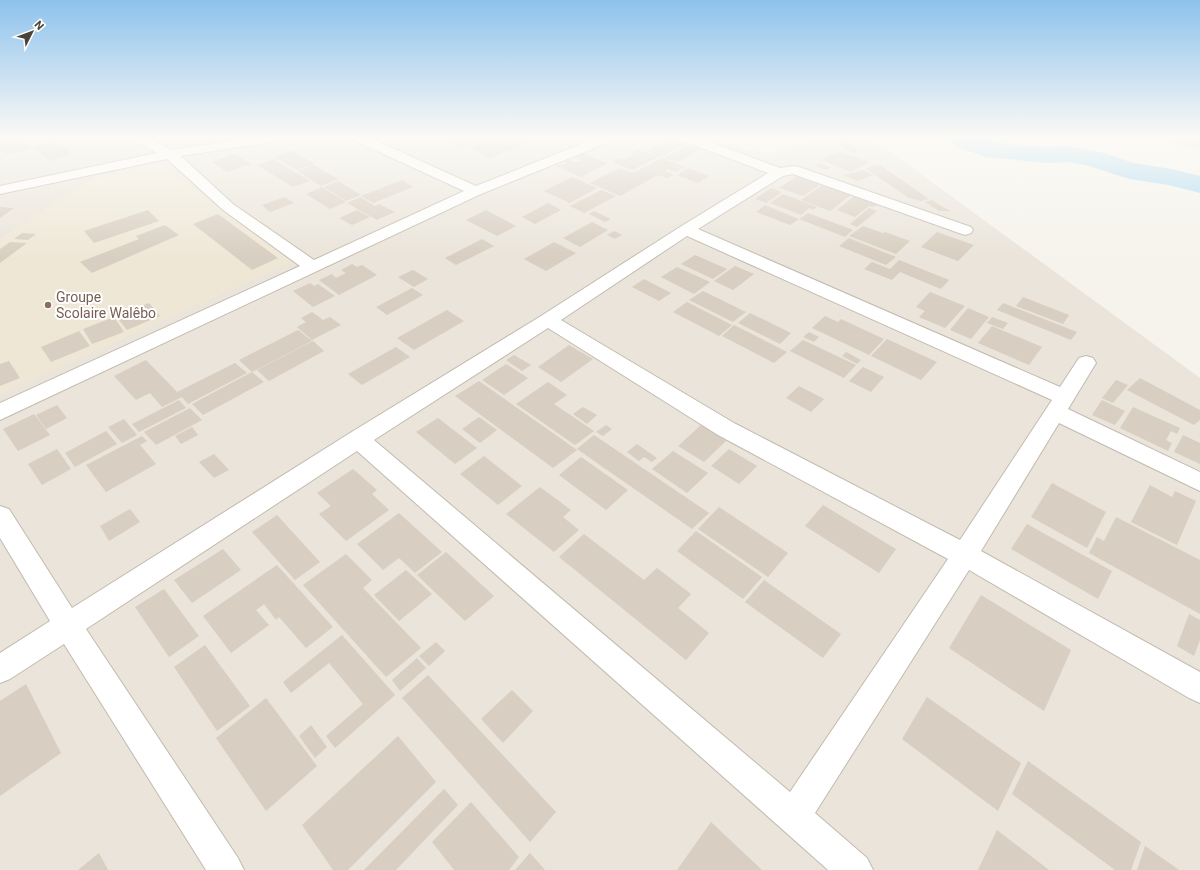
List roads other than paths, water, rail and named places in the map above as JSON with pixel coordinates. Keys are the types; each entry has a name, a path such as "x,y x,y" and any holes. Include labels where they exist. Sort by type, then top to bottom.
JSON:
{"street":[{"path":"0,190 63,177"},
{"path":"195,177 228,207 312,267"},
{"path":"445,177 476,191"},
{"path":"0,412 476,191 512,177"},
{"path":"0,669 358,439 548,320 686,230 772,177"},
{"path":"813,177 965,230"},
{"path":"686,230 1059,405 1200,482"},
{"path":"548,320 726,429 965,555 1200,688"},
{"path":"794,816 965,555 1086,362"},
{"path":"358,439 855,870"},
{"path":"0,516 68,626 226,870"}],"waterway":[{"path":"1169,177 1200,185"}],"place":[{"name":"Groupe Scolaire Walêbo","path":"48,305"}]}
